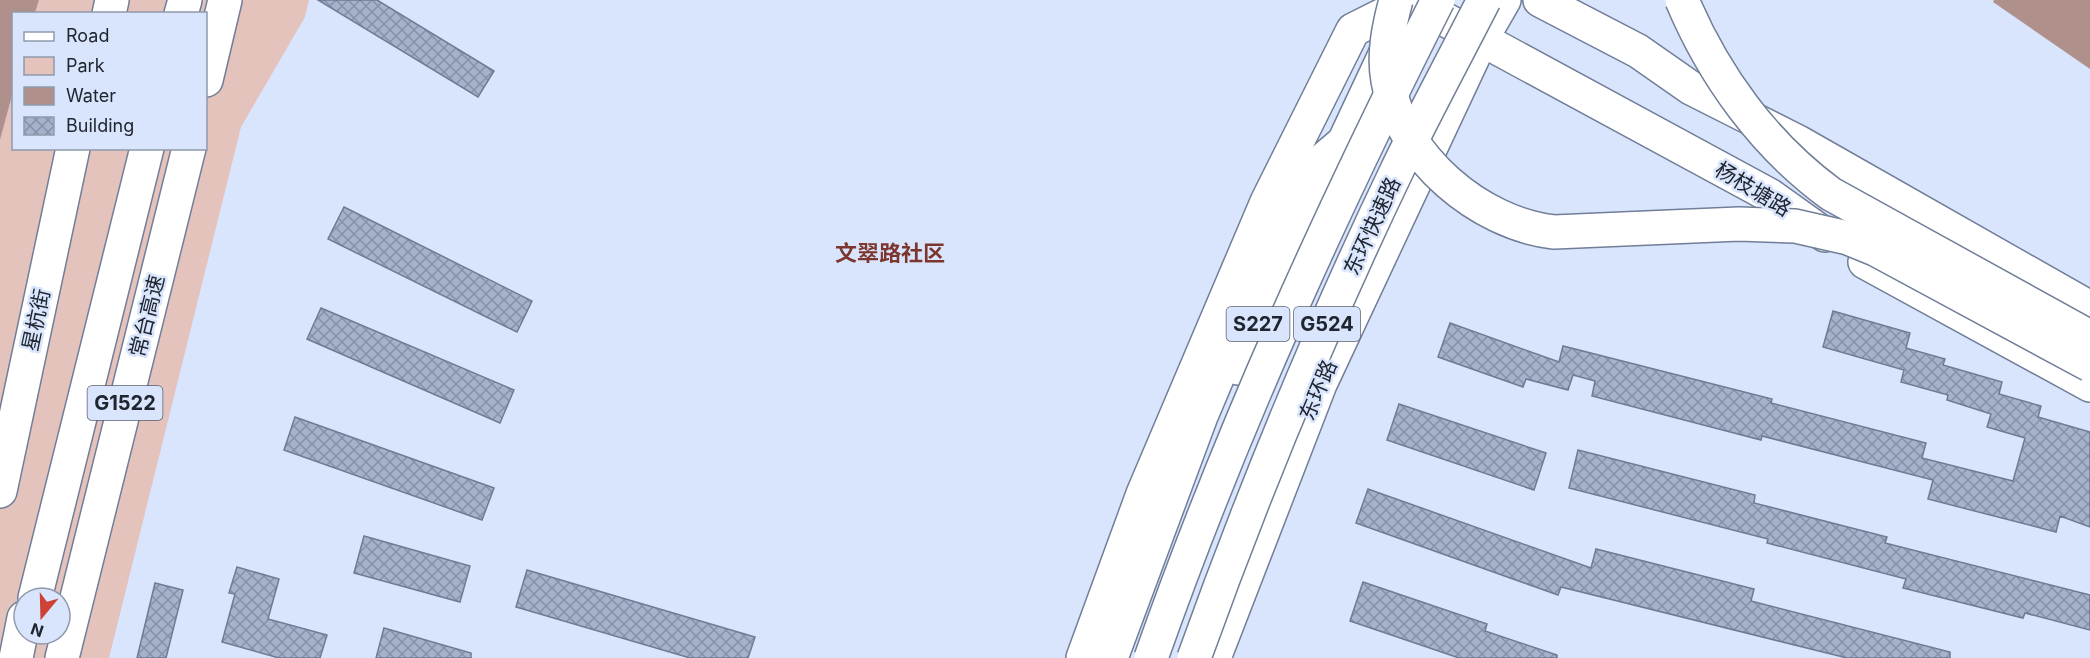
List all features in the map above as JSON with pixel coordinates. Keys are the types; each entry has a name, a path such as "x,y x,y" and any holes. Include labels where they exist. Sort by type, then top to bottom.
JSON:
{"main road":[{"path":"207,76 225,0"},
{"path":"1396,0 1386,61 1390,93 1401,120 1408,134 1442,175 1480,206 1496,215 1527,227 1554,232 1739,224 1796,226 1848,238 1875,249 2090,365"},
{"path":"1083,658 1165,442 1278,180 1353,30 1410,0"},
{"name":"杨枝塘路","path":"1410,0 1769,195 1859,259 2090,385"},
{"name":"S227","path":"1126,658 1214,423 1410,0"},
{"name":"东环快速路","path":"1151,658 1197,532 1265,364 1363,149 1438,0"},
{"name":"东环快速路","path":"1194,658 1272,451 1334,310 1399,166 1484,0"},
{"name":"东环路","path":"1214,658 1320,384 1482,38 1504,0"},
{"path":"1540,0 1638,51 1691,88 1798,142 2090,308"},
{"path":"1682,0 1720,75 1775,146 1806,176 1831,194 2090,337"},
{"path":"1638,51 1693,59 1849,154 1875,187"},
{"path":"1111,658 1201,416 1261,274 1311,170 1344,142"},
{"name":"星杭街","path":"0,381 49,150"},
{"name":"星杭街","path":"0,491 73,150"},
{"path":"30,586 59,440 127,150"},
{"name":"常台高速","path":"38,586 147,150"},
{"name":"常台高速","path":"62,658 189,150"}],"green space":[{"path":"39,0 309,0 305,17 241,127 109,658 0,658 0,140 12,96 12,150 207,150 207,12 35,12"}],"water":[{"path":"0,0 39,0 35,12 12,12 12,96 0,140"},
{"path":"1994,0 2090,0 2090,69 1993,2"}],"building":[{"path":"318,0 377,0 494,71 478,97"},
{"path":"344,207 532,301 517,332 328,239"},
{"path":"321,308 514,390 500,423 307,339"},
{"path":"1833,311 1910,333 1906,348 1945,359 1943,365 2002,382 1999,394 2041,406 2038,417 2090,432 2090,527 2060,516 2056,532 1928,499 1933,480 1762,436 1761,440 1592,396 1595,381 1573,375 1568,390 1526,379 1523,387 1438,357 1450,323 1559,362 1563,346 1772,399 1771,403 1926,443 1922,458 2013,481 2025,438 1987,427 1991,414 1947,400 1948,395 1901,382 1904,370 1823,347"},
{"path":"1399,404 1546,453 1534,490 1387,440"},
{"path":"295,417 494,488 482,520 284,450"},
{"path":"1578,450 1755,495 1754,503 1887,537 1885,543 2090,595 2090,630 2025,613 2023,618 1903,588 1906,579 1767,543 1768,539 1569,488"},
{"path":"1368,489 1591,568 1596,549 1754,589 1751,601 1950,652 1950,658 1847,658 1561,587 1558,595 1356,523"},
{"path":"364,536 470,566 460,602 354,573"},
{"path":"237,567 279,579 268,619 327,635 320,658 279,658 222,642 235,594 229,593"},
{"path":"527,570 755,637 748,658 690,658 516,607"},
{"path":"1363,582 1487,624 1485,631 1557,655 1557,658 1459,658 1350,621"},
{"path":"155,583 183,590 166,658 137,658"},
{"path":"384,628 471,653 471,658 376,658"}],"district":[{"name":"文翠路社区","path":"890,253"}]}
